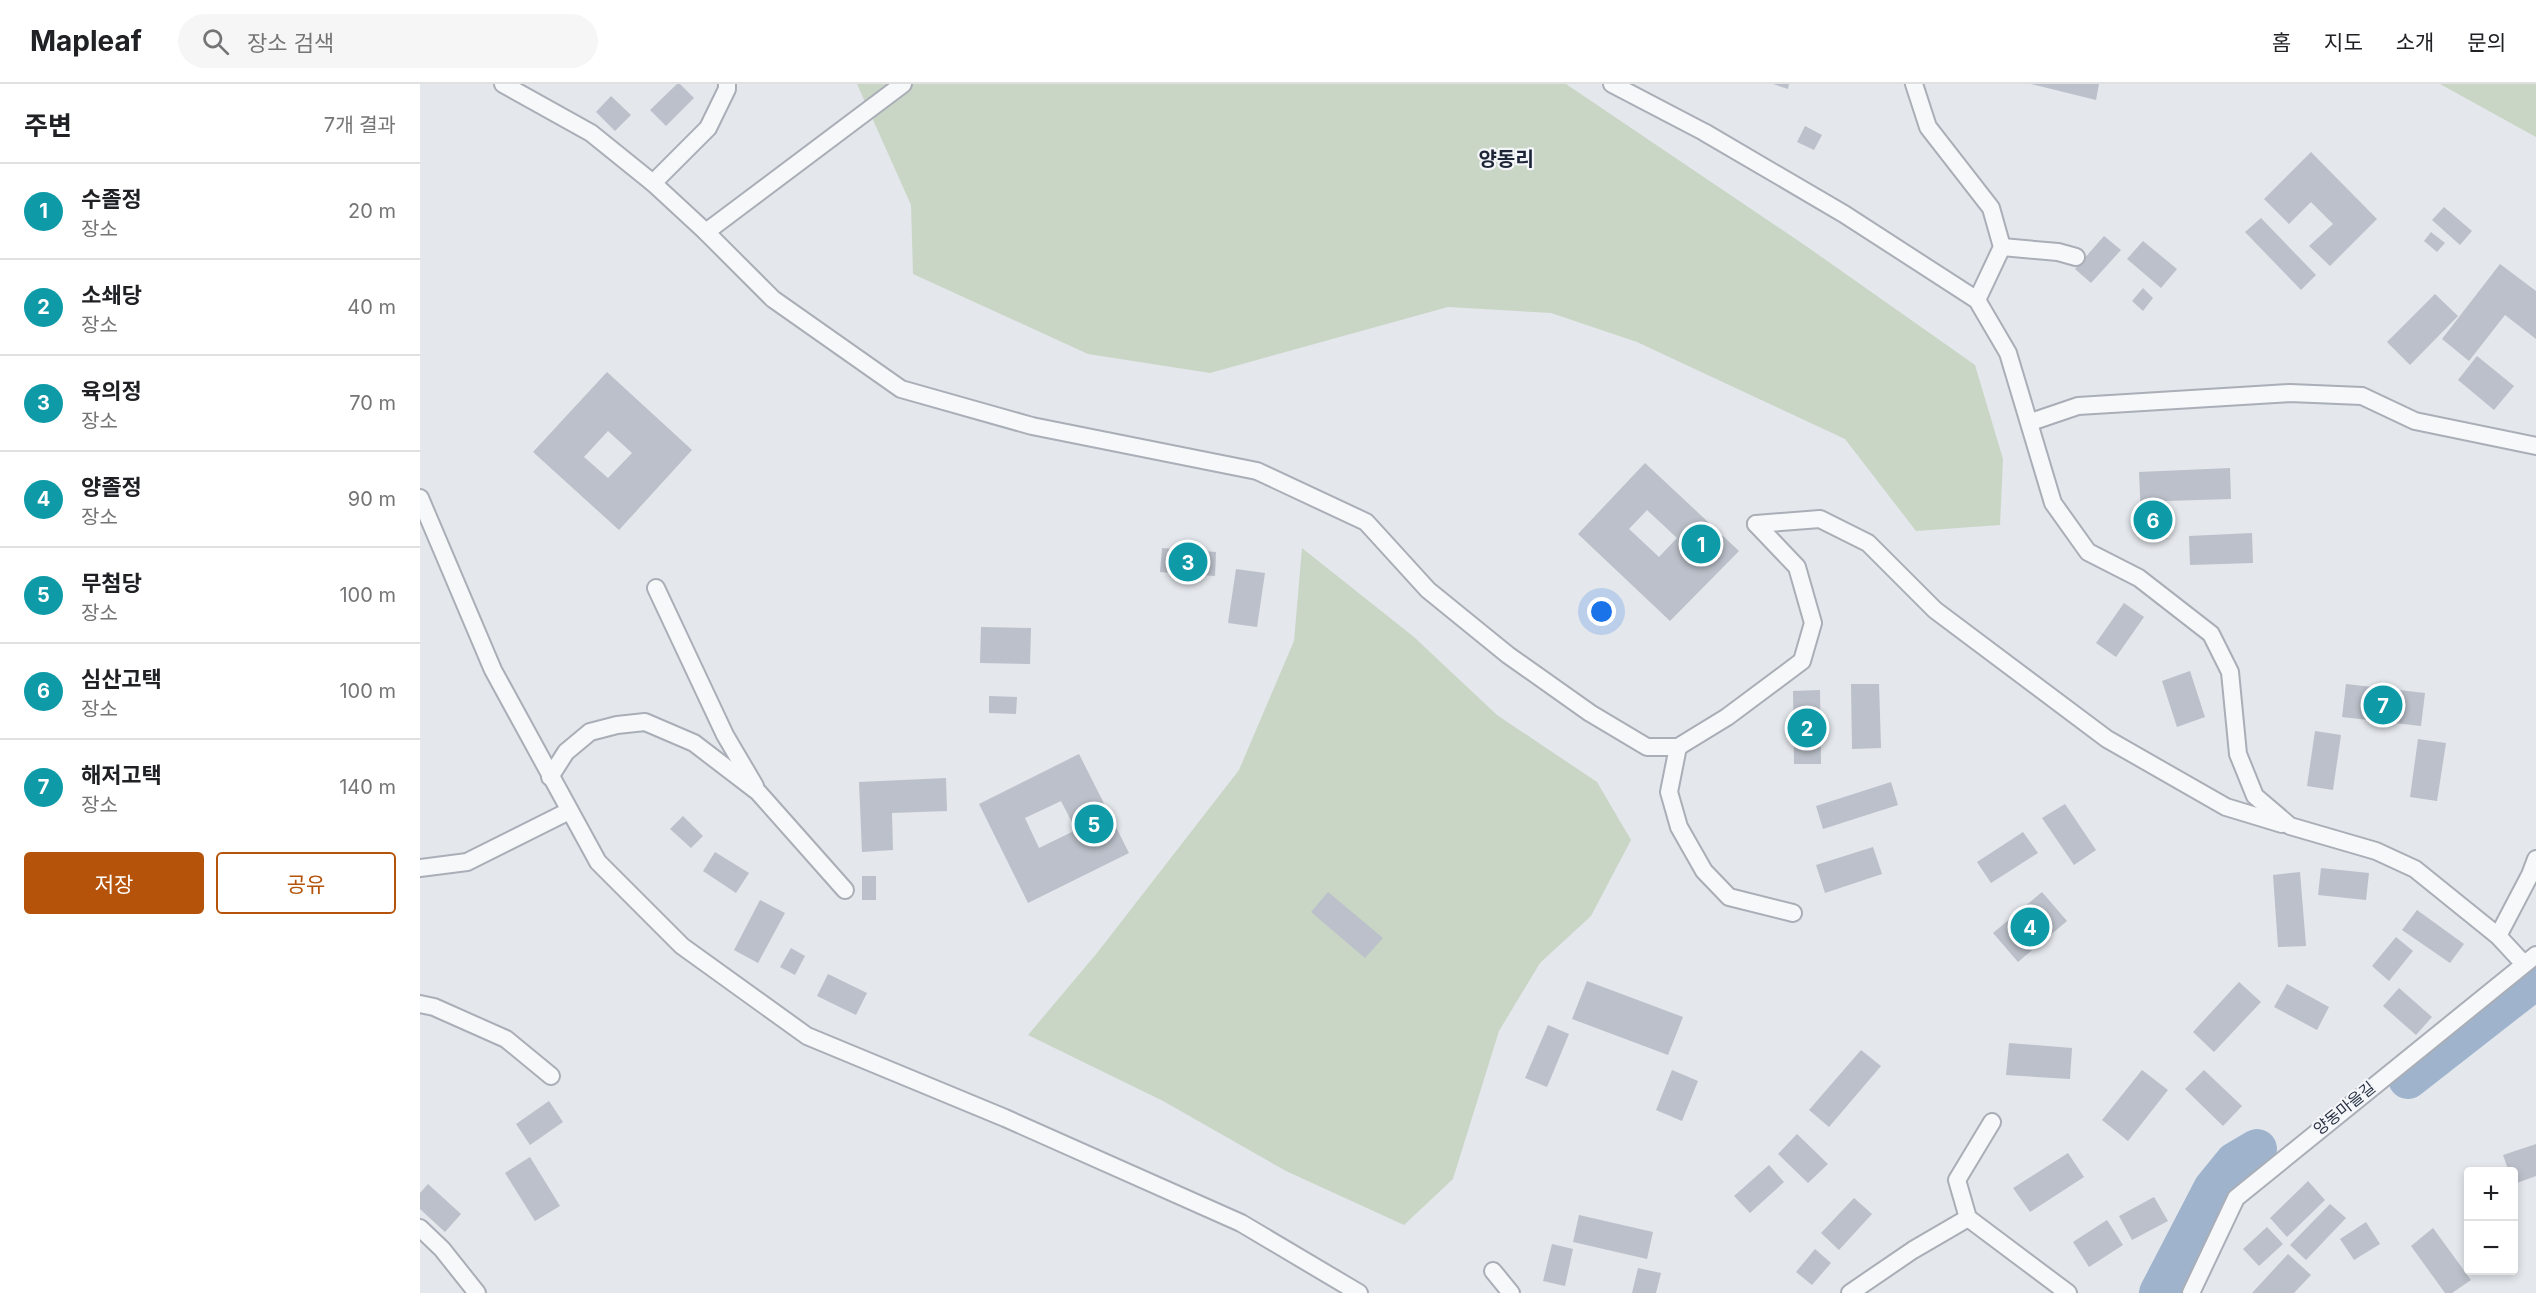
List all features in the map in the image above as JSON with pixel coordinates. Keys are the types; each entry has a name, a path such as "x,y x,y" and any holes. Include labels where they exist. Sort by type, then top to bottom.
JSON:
{"lane":[{"path":"503,84 591,133 653,183 773,299 901,389 1032,426 1257,471 1366,522 1428,590 1508,655 1590,713 1647,747 1678,747 1727,717 1802,661 1813,623 1797,567 1756,524 1820,519 1868,543 1935,610 2107,739 2226,807 2376,851 2415,869 2530,959"},
{"path":"653,183 708,128 727,89 727,84"},
{"path":"706,232 903,84"},
{"path":"1612,84 1704,132 1844,214 1977,300 2008,353 2031,423 2053,503 2088,552 2139,578 2211,633 2230,672 2238,754 2255,796 2290,826"},
{"path":"1914,84 1928,127 1991,208 2002,247 1977,300"},
{"path":"2002,247 2058,252 2076,257"},
{"path":"2031,423 2078,406 2290,393 2362,396 2415,421 2536,446"},
{"path":"420,498 426,526 493,670 598,862 682,946 807,1036 1005,1118 1241,1223 1359,1293"},
{"path":"656,588 725,735 758,792"},
{"path":"550,777 566,752 590,732 617,725 645,722 694,743 758,792 845,890"},
{"path":"1678,747 1669,792 1679,827 1704,871 1729,897 1793,913"},
{"path":"420,868 467,862 570,812"},
{"path":"2498,936 2536,859"},
{"name":"양동마을길","path":"2191,1293 2236,1198 2530,959"},
{"path":"420,1004 434,1007 506,1039 551,1076"},
{"path":"1992,1122 1957,1180 1968,1218 2068,1293"},
{"path":"1851,1293 1913,1250 1968,1218"},
{"path":"420,1228 442,1249 477,1293"},
{"path":"1493,1271 1511,1293"}],"green space":[{"path":"857,84 1566,84 1806,246 1975,365 2003,459 2000,525 1916,531 1845,439 1637,342 1551,313 1448,307 1210,373 1088,354 913,274 911,205"},
{"path":"2440,84 2536,84 2536,137"},
{"path":"1302,548 1414,637 1497,715 1597,782 1631,840 1591,916 1540,963 1499,1031 1453,1179 1404,1225 1286,1171 1163,1101 1028,1035 1097,953 1239,770 1294,641"}],"building":[{"path":"677,84 680,84 694,98 666,126 650,110"},
{"path":"1773,84 1789,84 1788,89"},
{"path":"2031,84 2099,84 2096,100"},
{"path":"611,96 631,115 615,131 596,112"},
{"path":"1805,126 1822,135 1814,150 1797,142"},
{"path":"2311,152 2377,219 2330,266 2309,246 2333,224 2311,202 2289,224 2264,199"},
{"path":"2444,207 2472,231 2460,245 2432,220"},
{"path":"2261,218 2316,275 2301,290 2245,232"},
{"path":"2431,232 2445,243 2437,252 2424,241"},
{"path":"2104,236 2121,250 2091,283 2075,269"},
{"path":"2143,241 2177,269 2161,288 2127,259"},
{"path":"2500,264 2536,291 2536,339 2505,315 2469,361 2442,339"},
{"path":"2143,288 2153,298 2143,311 2132,301"},
{"path":"2435,294 2458,316 2410,365 2387,342"},
{"path":"2477,356 2514,386 2494,410 2458,380"},
{"path":"607,372 692,450 619,530 533,452","holes":["608,431 632,453 608,478 584,457"]},
{"path":"1645,463 1739,551 1670,621 1578,534","holes":["1647,510 1677,538 1659,557 1629,529"]},
{"path":"2230,468 2231,499 2165,501 2167,539 2142,540 2139,472"},
{"path":"2252,533 2253,563 2190,565 2189,536"},
{"path":"1162,548 1216,552 1215,576 1160,572"},
{"path":"1236,569 1265,573 1257,627 1228,623"},
{"path":"2124,603 2144,617 2116,657 2096,643"},
{"path":"981,627 1031,628 1030,664 980,663"},
{"path":"2190,671 2205,717 2177,727 2162,681"},
{"path":"1851,684 1879,684 1881,748 1852,749"},
{"path":"2346,684 2425,693 2421,726 2342,717"},
{"path":"1820,690 1821,764 1794,764 1793,691"},
{"path":"989,696 1017,697 1016,714 989,713"},
{"path":"2315,731 2341,735 2333,790 2307,786"},
{"path":"2418,739 2446,743 2437,801 2410,797"},
{"path":"1079,754 1129,853 1028,903 979,804","holes":["1061,801 1076,830 1039,848 1025,818"]},
{"path":"946,778 947,811 892,813 893,850 862,852 859,782"},
{"path":"1891,782 1898,805 1823,829 1816,806"},
{"path":"2065,804 2096,850 2074,865 2042,818"},
{"path":"683,816 703,836 691,848 670,829"},
{"path":"2023,832 2038,853 1991,883 1977,862"},
{"path":"1873,847 1882,874 1825,893 1816,865"},
{"path":"715,852 749,873 736,893 703,871"},
{"path":"2321,868 2369,873 2366,900 2318,895"},
{"path":"2300,872 2306,946 2278,947 2273,875"},
{"path":"862,876 876,876 876,900 862,900"},
{"path":"1328,892 1383,938 1365,958 1311,912"},
{"path":"2042,892 2067,921 2018,962 1993,933"},
{"path":"760,900 785,913 758,963 734,950"},
{"path":"2417,910 2464,944 2450,963 2402,930"},
{"path":"2396,937 2413,951 2389,981 2372,966"},
{"path":"791,948 805,956 795,975 780,967"},
{"path":"828,974 867,993 856,1015 817,996"},
{"path":"1587,981 1683,1017 1668,1055 1572,1019"},
{"path":"2239,982 2261,1002 2214,1052 2193,1032"},
{"path":"2287,984 2329,1007 2317,1030 2274,1007"},
{"path":"2399,988 2432,1017 2416,1035 2383,1006"},
{"path":"1548,1025 1569,1034 1547,1087 1525,1078"},
{"path":"2009,1043 2072,1048 2070,1079 2006,1075"},
{"path":"1861,1050 1881,1066 1829,1127 1809,1110"},
{"path":"1672,1070 1698,1081 1682,1121 1656,1110"},
{"path":"2142,1070 2168,1090 2128,1141 2102,1120"},
{"path":"2204,1070 2242,1106 2223,1126 2185,1089"},
{"path":"549,1101 563,1122 530,1145 516,1124"},
{"path":"1797,1134 1828,1164 1808,1183 1778,1154"},
{"path":"2536,1144 2536,1176 2518,1183 2518,1167 2507,1167 2503,1155"},
{"path":"2068,1153 2084,1177 2030,1212 2013,1188"},
{"path":"530,1157 560,1206 535,1221 505,1173"},
{"path":"1769,1165 1784,1182 1750,1213 1734,1196"},
{"path":"2308,1181 2325,1200 2287,1237 2270,1218"},
{"path":"428,1184 461,1214 445,1232 420,1209 420,1193"},
{"path":"2154,1197 2168,1221 2132,1240 2119,1216"},
{"path":"1854,1198 1872,1214 1839,1250 1821,1233"},
{"path":"2330,1204 2346,1218 2306,1260 2290,1245"},
{"path":"1579,1215 1653,1232 1647,1259 1573,1242"},
{"path":"2107,1220 2123,1245 2089,1267 2073,1242"},
{"path":"2366,1222 2380,1244 2354,1260 2340,1239"},
{"path":"2267,1227 2283,1244 2259,1266 2243,1249"},
{"path":"2433,1228 2464,1270 2464,1275 2467,1275 2471,1280 2452,1293 2445,1293 2411,1246"},
{"path":"1552,1244 1573,1249 1565,1286 1543,1281"},
{"path":"1815,1249 1831,1263 1812,1285 1796,1272"},
{"path":"2288,1254 2311,1275 2294,1293 2252,1293"},
{"path":"1638,1268 1661,1273 1656,1293 1632,1293"}],"waterway":[{"path":"2408,1079 2536,979"},
{"path":"2159,1293 2213,1189 2235,1162 2257,1149"}],"place":[{"name":"심산고택","path":"2153,520"},
{"name":"수졸정","path":"1701,544"},
{"name":"육의정","path":"1188,562"},
{"name":"해저고택","path":"2383,705"},
{"name":"소쇄당","path":"1807,728"},
{"name":"무첨당","path":"1094,824"},
{"name":"양졸정","path":"2030,927"}],"district":[{"name":"양동리","path":"1506,159"}]}
